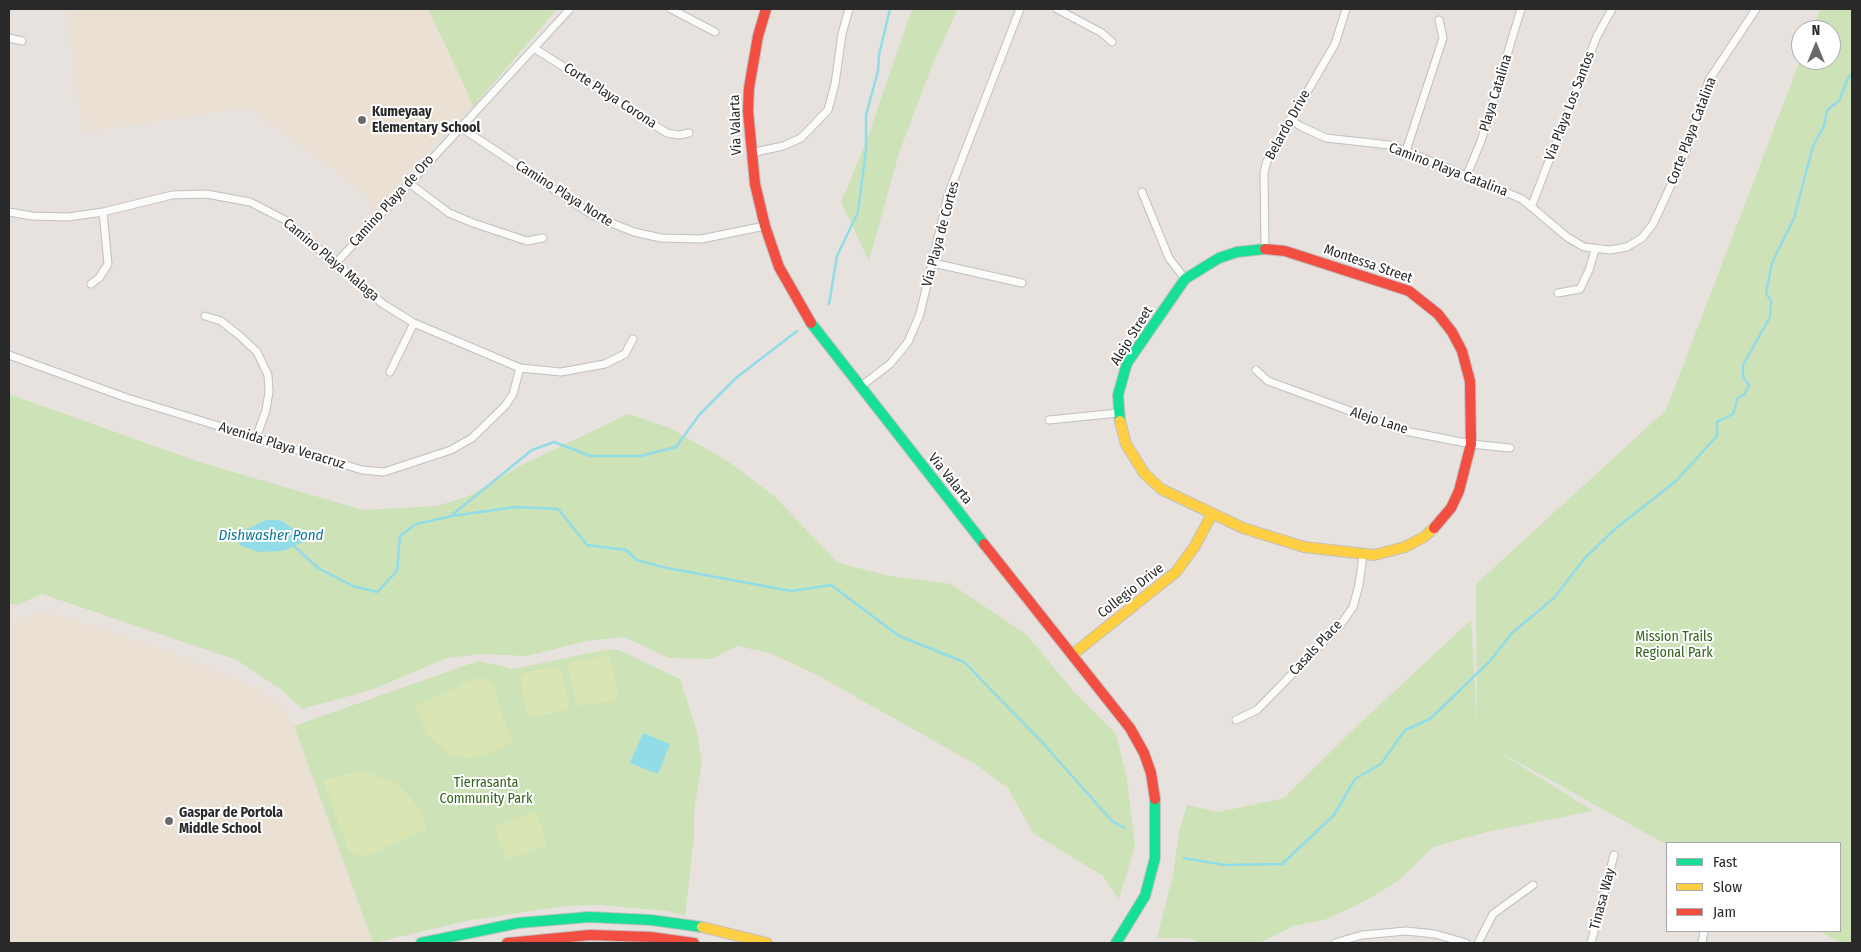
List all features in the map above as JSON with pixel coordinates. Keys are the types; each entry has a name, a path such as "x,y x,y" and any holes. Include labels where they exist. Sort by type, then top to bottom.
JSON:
{"main road":[{"name":"Via Valarta","path":"766,9 758,36 749,88 750,153 765,226 779,266 800,307 860,387 1130,728 1151,773 1156,804 1155,858 1144,896 1116,943"},
{"name":"Alejo Street","path":"1212,514 1161,489 1144,473 1126,444 1118,413 1120,385 1128,363 1185,279 1219,258 1237,252 1265,249"},
{"name":"Montessa Street","path":"1212,514 1243,528 1304,547 1363,555 1385,553 1406,547 1424,536 1439,523 1451,508 1459,491 1471,444 1471,392 1468,371 1458,342 1438,314 1409,291 1393,284 1286,251 1265,249"},
{"name":"Collegio Drive","path":"1073,654 1176,572 1195,546 1212,514"},
{"path":"421,943 518,923 589,918 615,918 697,926 767,943"},
{"path":"590,935 604,931 614,923 615,918"},
{"path":"507,943 590,935 650,938 694,943"}],"street":[{"name":"Camino Playa de Oro","path":"337,262 570,9"},
{"path":"671,9 715,32"},
{"path":"750,153 783,146 801,138 828,110 835,84 842,34 849,9"},
{"name":"Via Playa de Cortes","path":"860,387 890,364 908,342 920,314 948,195 1020,9"},
{"path":"1057,9 1102,33 1112,42"},
{"name":"Belardo Drive","path":"1265,249 1264,172 1267,161 1335,44 1346,9"},
{"name":"Playa Catalina","path":"1466,177 1481,141 1521,9"},
{"name":"Via Playa Los Santos","path":"1532,206 1597,36 1612,9"},
{"name":"Corte Playa Catalina","path":"1595,250 1610,250 1627,246 1642,238 1653,224 1684,157 1709,80 1756,9"},
{"path":"1406,151 1443,38 1439,20"},
{"path":"9,38 22,41"},
{"name":"Corte Playa Corona","path":"534,48 666,133 679,135 689,133"},
{"name":"Camino Playa Catalina","path":"1290,119 1300,126 1326,138 1389,146 1406,151 1522,199 1567,237 1595,250"},
{"name":"Camino Playa Norte","path":"460,127 594,216 634,232 661,238 701,239 765,226"},
{"path":"409,183 449,213 526,241 543,238"},
{"path":"1142,192 1168,258 1185,279"},
{"name":"Camino Playa Malaga","path":"9,212 32,216 68,218 103,212 172,195 206,194 250,202 286,220 337,262 383,304 414,323 520,368 561,372 605,364 625,354 633,339"},
{"path":"91,284 99,278 108,264 103,212"},
{"path":"1558,293 1580,289 1589,270 1595,250"},
{"path":"933,263 1022,283"},
{"path":"205,316 221,321 240,336 257,352 268,375 269,392 266,410 256,438"},
{"path":"390,372 414,323"},
{"name":"Avenida Playa Veracruz","path":"9,355 127,398 362,470 384,472 442,453 472,438 505,406 513,394 520,368"},
{"name":"Alejo Lane","path":"1256,370 1268,381 1405,431 1471,444 1510,448"},
{"path":"1049,420 1118,413"},
{"name":"Casals Place","path":"1236,720 1257,710 1341,624 1353,607 1360,585 1363,555"},
{"name":"Tinasa Way","path":"1591,943 1614,855"},
{"path":"1478,943 1493,914 1534,885"},
{"path":"1335,943 1362,935 1406,931 1435,934 1466,943"}],"shaded area":[{"name":"Kumeyaay Elementary School","path":"65,9 428,9 473,107 438,140 374,211 363,191 248,108 83,132"},
{"name":"Gaspar de Portola Middle School","path":"44,611 111,631 193,661 249,686 284,707 294,726 373,943 9,943 9,621"}],"green space":[{"path":"428,9 557,9 473,107"},
{"path":"912,9 958,9 933,63 899,153 869,261 841,202 865,145"},
{"name":"Mission Trails Regional Park","path":"1820,9 1852,9 1852,943 1841,943 1821,932 1841,932 1841,842 1666,842 1666,844 1493,748 1593,811 1487,832 1433,847 1398,881 1365,901 1327,919 1293,926 1260,943 1201,943 1189,938 1157,938 1173,875 1179,832 1187,805 1219,812 1284,798 1358,725 1471,620 1477,723 1476,584 1666,410 1796,70 1841,70 1841,20 1816,20"},
{"path":"9,394 199,462 363,510 437,506 469,496 520,466 628,414 670,428 729,462 775,497 838,563 890,576 951,584 1027,635 1074,692 1116,734 1127,779 1135,846 1119,899 1103,876 1033,833 1008,788 975,764 817,675 770,653 737,646 712,659 669,658 624,637 586,641 527,656 482,654 447,658 374,689 302,709 283,691 237,660 42,594 17,605 9,604"},
{"name":"Tierrasanta Community Park","path":"609,649 619,650 680,679 696,728 702,762 694,811 694,837 685,916 667,911 599,905 565,906 471,920 373,943 294,726 478,661 514,669"},
{"path":"605,655 610,658 618,695 614,700 581,706 576,704 568,666 571,663"},
{"path":"557,666 561,669 569,706 566,710 532,718 527,714 520,677 523,673"},
{"path":"481,677 493,683 499,700 496,701 513,742 483,756 471,758 452,756 428,735 415,706 458,687 457,685"},
{"path":"353,773 370,773 397,784 407,793 421,812 427,829 362,858 349,851 323,780"},
{"path":"536,811 547,845 506,860 495,827"}],"water":[{"name":"Dishwasher Pond","path":"266,520 280,520 291,527 303,542 283,551 259,552 239,545 239,538 245,530"},
{"path":"643,733 670,744 658,774 630,763"}],"waterway":[{"path":"829,304 837,256 858,212 866,150 866,115 878,71 879,55 890,9"},
{"path":"1184,858 1224,865 1282,864 1334,815 1355,779 1381,764 1405,730 1430,719 1490,661 1512,633 1554,598 1585,558 1615,529 1676,481 1717,436 1717,422 1733,414 1738,398 1745,394 1749,385 1743,377 1743,365 1770,317 1771,301 1766,293 1772,263 1794,218 1813,146 1824,126 1827,110 1839,101 1848,78 1852,74"},
{"path":"452,515 532,450 554,442 591,456 640,456 676,447 699,415 736,378 797,331"},
{"path":"295,547 318,568 353,586 377,592 397,571 400,536 416,524 452,516 515,507 558,509 587,545 626,550 637,560 662,567 791,591 831,585 899,636 964,662 1041,741 1112,821 1125,828"}],"traffic: fast":[{"path":"1120,421 1118,395 1127,363 1185,279 1219,258 1237,252 1265,249"},
{"path":"811,323 984,544"},
{"path":"1116,943 1145,896 1155,858 1155,799"},
{"path":"421,943 518,923 589,917 651,920 702,927"}],"traffic: slow":[{"path":"1120,421 1126,444 1144,473 1161,489 1243,528 1304,547 1374,555 1405,547 1424,537 1434,528"},
{"path":"1073,654 1176,572 1195,546 1212,514"},
{"path":"702,927 767,943"}],"traffic: jam":[{"path":"766,9 758,36 749,88 748,111 755,184 765,226 779,267 811,323"},
{"path":"1265,249 1285,251 1409,291 1438,314 1452,332 1462,351 1470,381 1471,444 1459,491 1451,508 1434,528"},
{"path":"984,544 1130,728 1144,753 1151,773 1155,799"},
{"path":"507,943 590,935 650,937 694,943"}],"place":[{"name":"Kumeyaay Elementary School","path":"362,120"},
{"name":"Gaspar de Portola Middle School","path":"169,821"}]}
